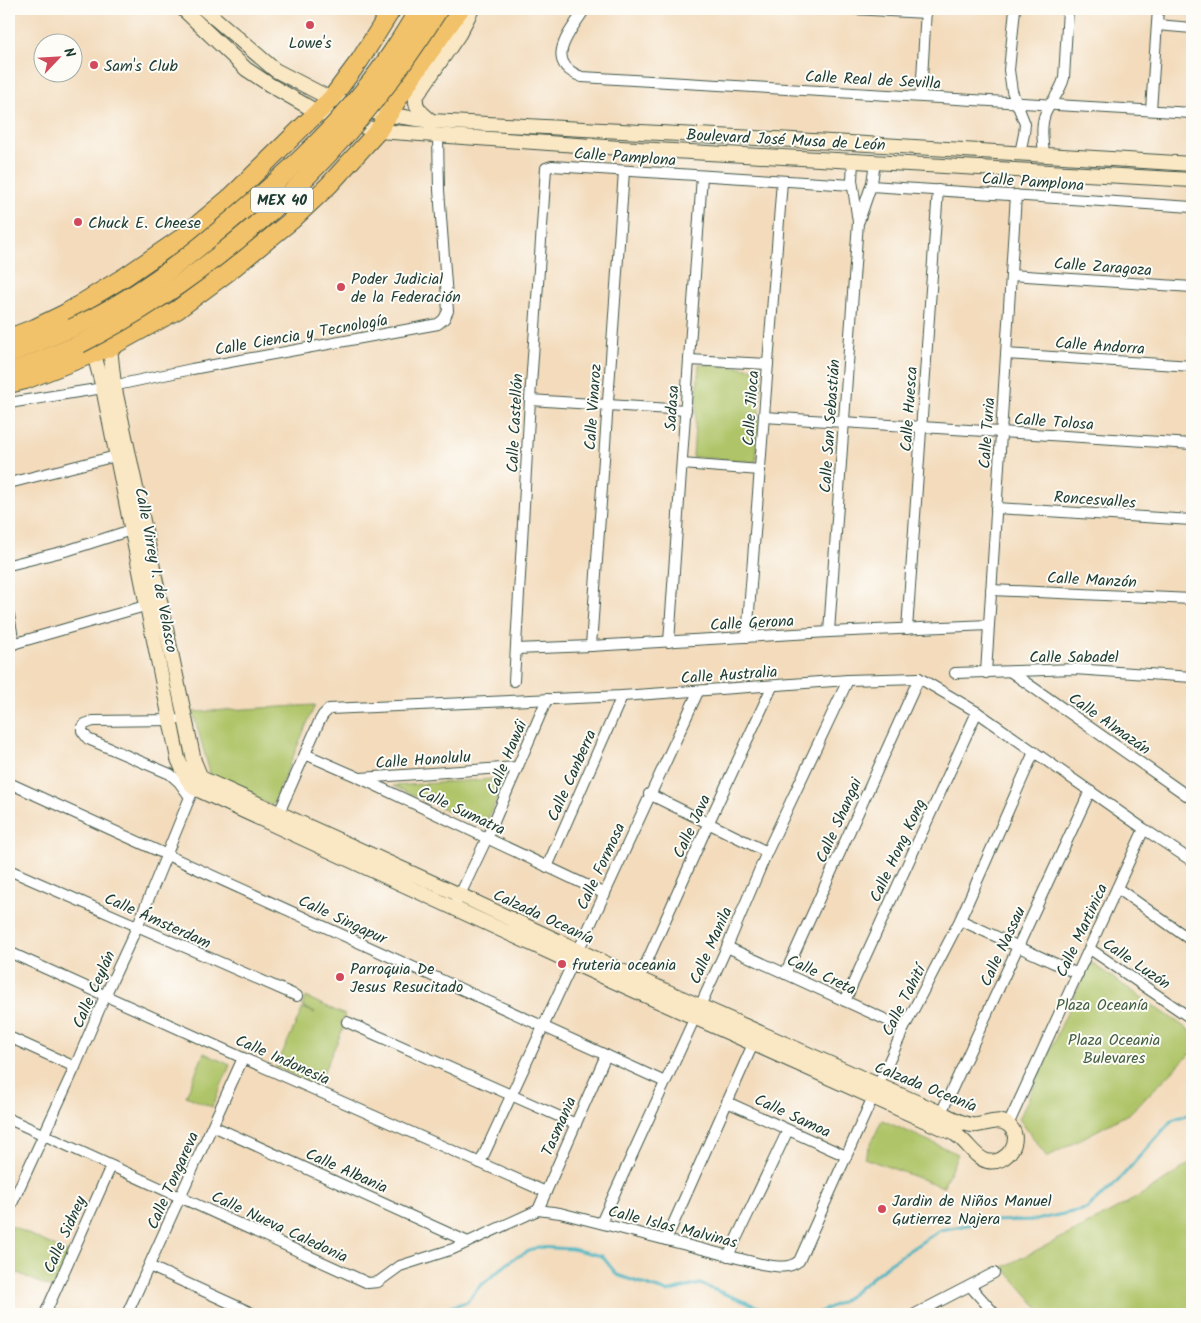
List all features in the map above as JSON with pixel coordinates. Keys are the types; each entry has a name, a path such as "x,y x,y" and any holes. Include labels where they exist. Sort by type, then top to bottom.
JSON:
{"highway":[{"path":"9,338 66,313 126,276 184,237 232,196 319,113 331,99 360,60 392,9"},
{"name":"MEX 40","path":"9,354 72,328 123,302 200,247 288,169 363,92 399,42 419,9"},
{"name":"MEX 40","path":"9,373 80,344 112,328 163,296 212,260 269,212 315,169 362,117 402,65 439,9"},
{"path":"9,384 25,380 102,350 177,310 228,272 292,220 330,185 378,131 412,75 460,9"},
{"path":"360,60 364,68 378,80 396,83 412,75"},
{"path":"298,132 308,134 320,145 330,168 330,185"}],"street":[{"name":"Boulevard José Musa de León","path":"183,9 246,69 270,85 319,113 378,131 1192,180"},
{"path":"431,122 418,109 416,97 458,34 472,9"},
{"name":"Calle Real de Sevilla","path":"585,9 564,41 561,59 566,67 582,78 1192,113"},
{"path":"853,9 926,11 921,96"},
{"path":"1015,9 1009,70 1015,102 1022,115 1024,124 1020,153"},
{"path":"1044,155 1043,121 1062,87 1064,78 1068,9"},
{"path":"1151,110 1158,9"},
{"name":"Boulevard José Musa de León","path":"206,11 276,70 331,99 389,115 431,122 914,147 1192,164"},
{"path":"206,11 220,31 224,49"},
{"path":"1157,25 1192,28"},
{"name":"Calle Ciencia y Tecnología","path":"9,402 109,387 192,369 438,324 444,319 448,311 448,302 439,190 438,135"},
{"path":"853,160 868,152 894,151 914,147"},
{"name":"Calle San Sebastián","path":"829,632 858,222 852,185 853,160"},
{"path":"1145,178 1153,170 1152,166 1146,161"},
{"name":"Calle San Sebastián","path":"858,222 871,186 875,162"},
{"name":"Calle Pamplona","path":"546,168 552,166 624,170 852,185"},
{"name":"Calle Castellón","path":"514,681 530,400 546,168"},
{"name":"Calle Vinaroz","path":"591,646 624,170"},
{"name":"Sadasa","path":"669,642 702,176"},
{"name":"Calle Jiloca","path":"747,637 782,181"},
{"name":"Calle Pamplona","path":"871,186 1192,207"},
{"name":"Calle Huesca","path":"907,629 938,190"},
{"name":"Calle Turia","path":"986,673 1016,195"},
{"name":"Calle Zaragoza","path":"1011,275 1192,287"},
{"name":"Calle Virrey I. de Velasco","path":"102,350 160,602 194,761 195,788"},
{"name":"Calle Andorra","path":"1006,354 1192,366"},
{"path":"689,360 768,364"},
{"name":"Calle Virrey I. de Velasco","path":"109,387 116,456 169,721 180,766 187,779 195,788"},
{"path":"530,400 686,410"},
{"name":"Calle Tolosa","path":"764,417 1192,444"},
{"path":"9,483 116,456"},
{"path":"682,464 760,470"},
{"name":"Roncesvalles","path":"996,508 1192,520"},
{"path":"9,565 69,550 131,530"},
{"name":"Calle Manzón","path":"991,590 1192,599"},
{"path":"9,615 12,644 160,602"},
{"name":"Calle Gerona","path":"516,649 989,625"},
{"name":"Calle Sabadel","path":"955,672 986,673 1074,669 1192,677"},
{"name":"Calle Almazán","path":"1011,672 1192,799"},
{"path":"919,678 977,712 1192,861"},
{"name":"Calle Australia","path":"279,813 323,715 329,709 622,696 772,687 848,680 919,678"},
{"name":"Calle Shangai","path":"785,974 919,678"},
{"name":"Calle Manila","path":"601,1223 726,947 766,852 848,680"},
{"name":"Calle Java","path":"639,979 772,687"},
{"name":"Calle Formosa","path":"480,1163 698,692"},
{"name":"Calle Canberra","path":"547,867 622,696"},
{"name":"Calle Hawái","path":"454,908 487,838 547,699"},
{"name":"Calle Hong Kong","path":"845,1001 977,712"},
{"path":"169,721 184,718"},
{"name":"Calzada Oceanía","path":"169,721 93,721 85,724 82,730 88,738 175,778 195,788 454,908 575,957 697,1012 875,1092 960,1137 979,1157 990,1162 1006,1157 1013,1147 1013,1132 1008,1125 998,1121 970,1125 941,1113 875,1092 752,1044 697,1012 639,979 575,957 460,895 279,813 195,788"},
{"name":"Calle Tahití","path":"798,1261 904,1028 960,920 1034,752"},
{"name":"Calle Sumatra","path":"305,754 606,894"},
{"name":"Calle Honolulu","path":"360,778 517,767"},
{"name":"Calle Singapur","path":"9,782 665,1082"},
{"name":"Calle Ceylán","path":"9,1210 137,927 195,788"},
{"name":"Calle Nassau","path":"941,1113 1090,791"},
{"path":"650,794 766,852"},
{"name":"Calle Martinica","path":"1008,1125 1144,829"},
{"name":"Calle Ámsterdam","path":"9,870 297,996"},
{"path":"1117,888 1192,941"},
{"path":"960,920 1078,974"},
{"name":"Calle Creta","path":"726,947 904,1028"},
{"name":"Calle Luzón","path":"1090,949 1192,1019"},
{"name":"Calle Indonesia","path":"9,952 546,1192"},
{"path":"347,1022 576,1124"},
{"path":"9,1037 75,1067"},
{"path":"666,1240 752,1044"},
{"name":"Tasmania","path":"538,1210 606,1055"},
{"name":"Calle Tongareva","path":"127,1314 243,1058"},
{"name":"Calle Samoa","path":"727,1102 846,1156"},
{"name":"Calle Nueva Caledonia","path":"9,1119 368,1283 378,1282 400,1266 453,1249 538,1210"},
{"name":"Calle Albania","path":"213,1126 468,1242"},
{"path":"728,1256 788,1130"},
{"name":"Calle Sidney","path":"45,1314 111,1166"},
{"path":"9,1182 19,1187"},
{"name":"Calle Islas Malvinas","path":"538,1210 560,1213 761,1264 785,1267 794,1265 798,1261"},
{"path":"149,1266 254,1314"},
{"path":"915,1314 994,1273"},
{"path":"970,1286 995,1314"}],"green space":[{"path":"699,364 762,369 756,462 693,457"},
{"path":"315,705 272,806 212,780 193,712"},
{"path":"507,778 484,827 393,786"},
{"name":"Plaza Oceania Bulevares","path":"1090,962 1192,1032 1192,1052 1130,1113 1047,1157 1019,1119"},
{"path":"306,997 345,1015 341,1025 344,1027 317,1086 276,1067 303,1008 315,1013 302,1006"},
{"path":"204,1053 230,1065 212,1107 186,1096"},
{"path":"882,1120 958,1154 943,1187 864,1158"},
{"path":"1192,1162 1192,1314 1044,1314 1003,1267 1147,1192"},
{"path":"10,1225 69,1253 53,1289 9,1269"}],"waterway":[{"path":"815,1314 843,1301 890,1263 940,1230 989,1221 1036,1220 1086,1209 1116,1183 1172,1120 1192,1113"},
{"path":"426,1314 467,1302 479,1287 513,1259 537,1247 572,1249 602,1256 617,1275 667,1292 700,1284 763,1309 791,1314"}],"place":[{"name":"Lowe's","path":"310,25"},
{"name":"Sam's Club","path":"94,65"},
{"name":"Chuck E. Cheese","path":"78,222"},
{"name":"Poder Judicial de la Federación","path":"341,287"},
{"name":"fruteria oceania","path":"562,964"},
{"name":"Parroquia De Jesus Resucitado","path":"340,977"},
{"name":"Jardin de Niños Manuel Gutierrez Najera","path":"882,1209"}],"park label":[{"name":"Plaza Oceanía","path":"1102,1004"}]}
